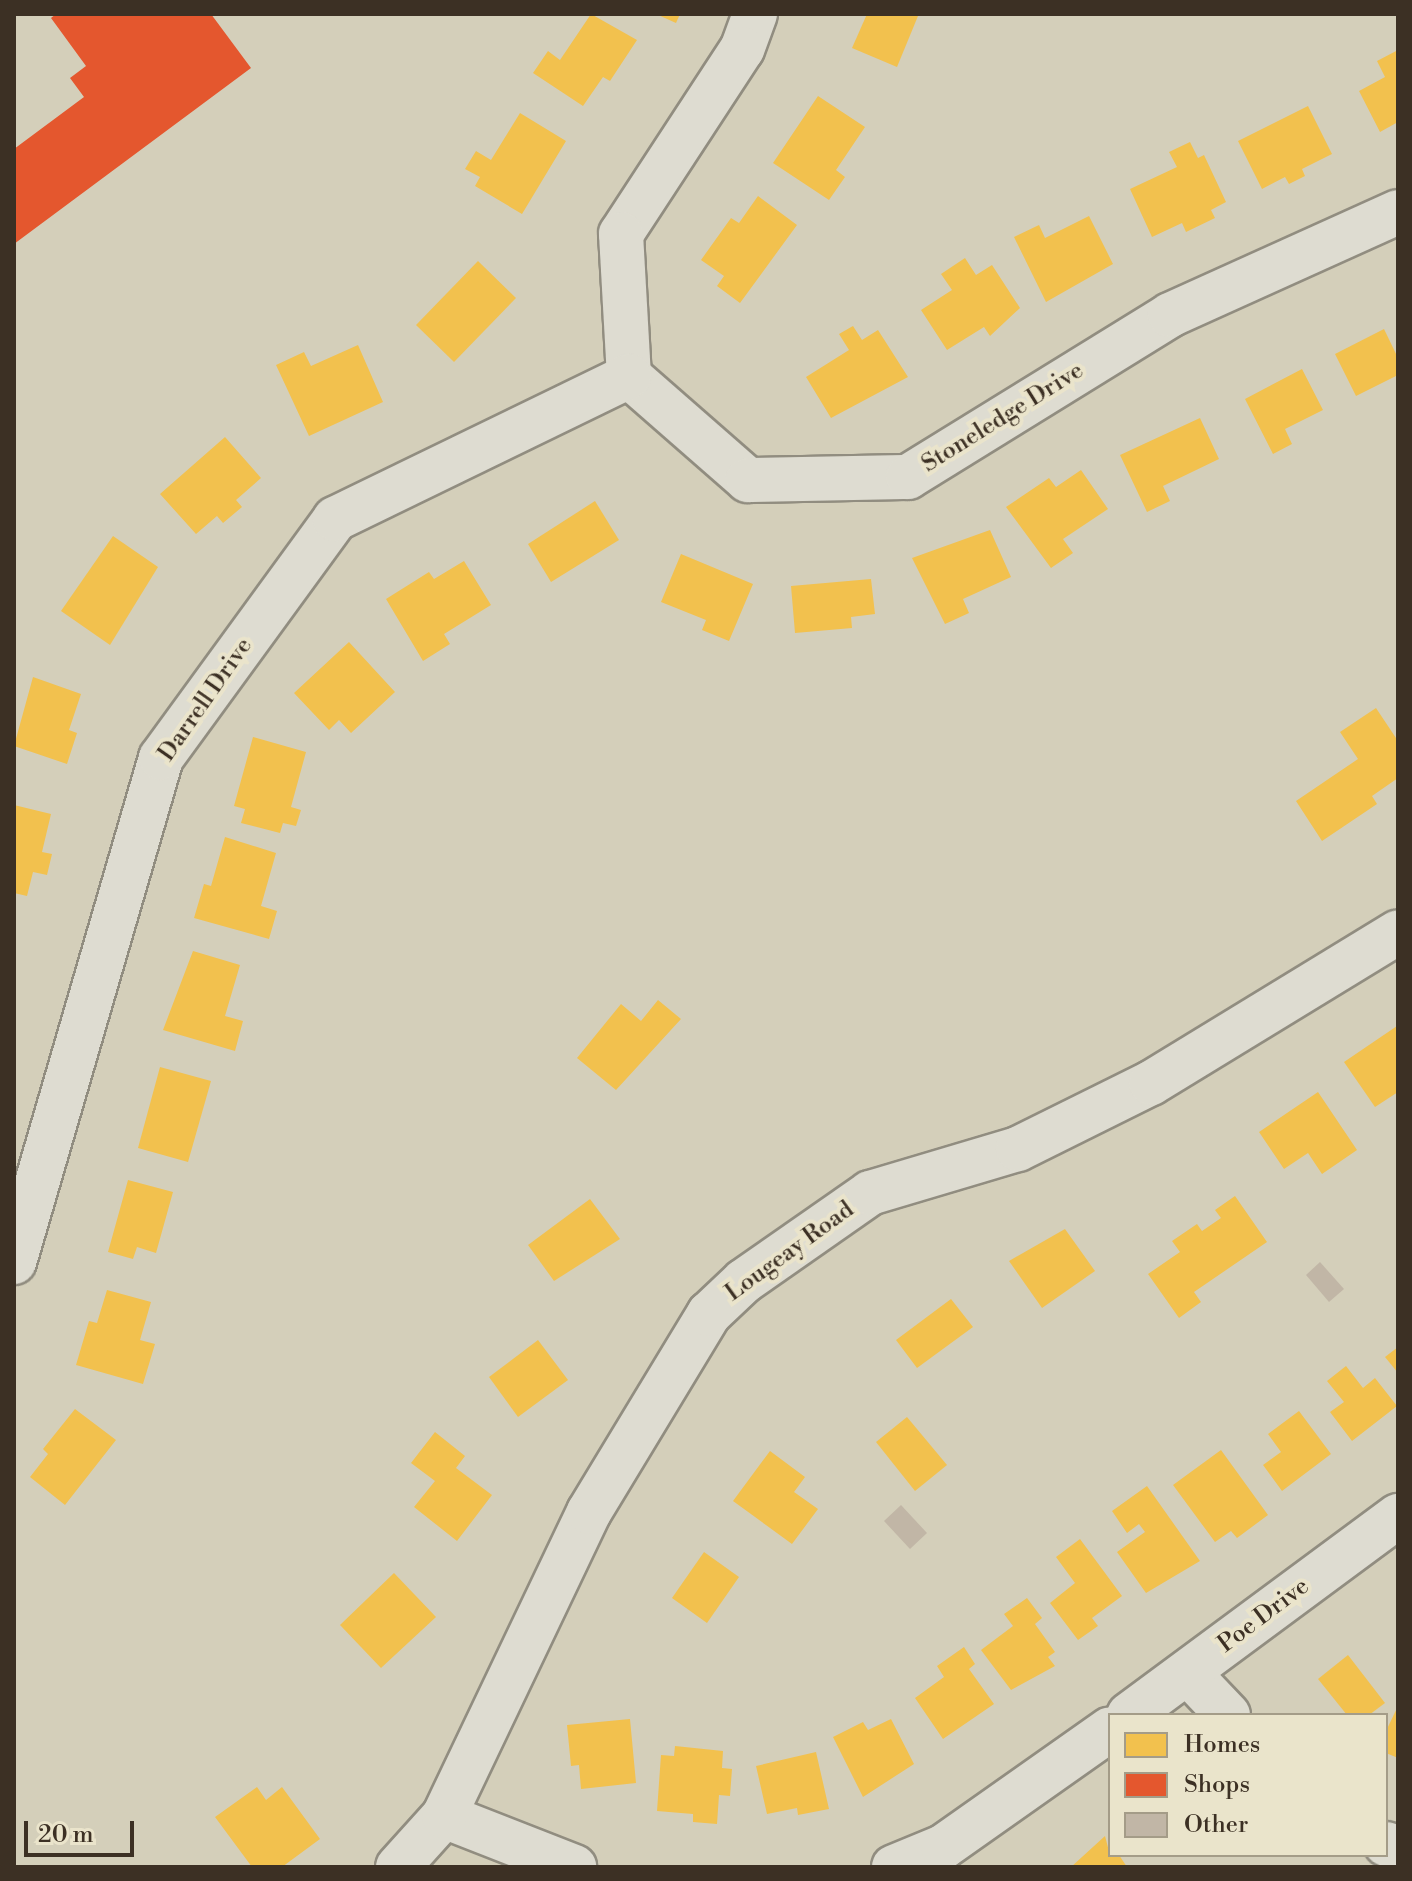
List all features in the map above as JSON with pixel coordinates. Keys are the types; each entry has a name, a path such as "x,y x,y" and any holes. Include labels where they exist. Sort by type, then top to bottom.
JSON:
{"street":[{"path":"629,376 621,234 742,49 755,14"},
{"name":"Stoneledge Drive","path":"629,376 748,480 908,477 1170,315 1398,212"},
{"name":"Darrell Drive","path":"14,1262 161,758 335,519 629,376"},
{"name":"Lougeay Road","path":"398,1867 444,1816 589,1512 718,1306 870,1193 1031,1143 1151,1083 1398,932"},
{"name":"Poe Drive","path":"1132,1713 1398,1516"},
{"path":"1188,1673 1226,1713"},
{"path":"894,1867 943,1847 1108,1730"},
{"path":"444,1816 574,1867"}],"building: Homes":[{"path":"591,14 637,40 610,81 603,77 583,106 533,73 548,51 560,60"},
{"path":"656,14 680,14 676,23"},
{"path":"867,14 918,16 897,67 852,48"},
{"path":"1398,50 1398,122 1380,132 1359,91 1385,77 1377,61"},
{"path":"818,96 865,127 836,170 845,177 829,200 773,163"},
{"path":"1308,106 1332,154 1302,169 1305,176 1289,184 1285,177 1262,189 1238,141"},
{"path":"520,113 566,141 522,214 475,186 480,177 465,169 476,151 491,160"},
{"path":"1190,142 1198,158 1204,155 1226,202 1211,210 1215,218 1186,232 1182,223 1152,237 1130,189 1177,167 1169,152"},
{"path":"758,196 797,225 740,303 717,286 724,276 701,260 731,218 739,223"},
{"path":"1089,216 1113,264 1046,302 1014,237 1039,225 1045,238"},
{"path":"965,258 976,275 992,265 1020,308 990,336 984,327 947,350 921,310 952,290 941,274"},
{"path":"478,261 516,298 454,362 416,325"},
{"path":"853,326 862,340 878,330 908,377 831,418 806,377 849,350 839,334"},
{"path":"1384,329 1398,358 1398,375 1356,396 1335,354"},
{"path":"358,345 383,402 309,436 276,365 304,352 311,366"},
{"path":"1302,369 1323,410 1285,429 1292,444 1273,454 1245,399"},
{"path":"1200,418 1219,459 1163,486 1170,501 1147,512 1120,455"},
{"path":"225,437 261,478 236,500 242,507 223,523 217,516 196,534 160,494"},
{"path":"1081,470 1108,509 1063,539 1073,553 1051,568 1006,507 1049,478 1056,487"},
{"path":"595,501 619,540 551,582 528,544"},
{"path":"990,530 1011,577 963,599 969,613 945,624 912,558"},
{"path":"113,536 158,567 110,645 61,611"},
{"path":"681,554 753,584 729,641 702,630 706,620 661,602"},
{"path":"464,561 491,605 444,634 450,644 423,661 386,599 429,572 434,579"},
{"path":"871,579 875,614 851,617 852,628 795,633 791,586"},
{"path":"349,642 395,692 351,733 339,720 329,730 294,693"},
{"path":"33,677 81,694 69,730 77,733 67,764 14,746"},
{"path":"1376,708 1398,741 1398,778 1372,796 1377,804 1322,841 1296,801 1358,759 1340,732"},
{"path":"253,737 306,752 291,807 301,810 296,826 283,823 280,833 241,823 245,809 234,806"},
{"path":"14,805 51,814 42,852 52,854 47,875 33,872 27,896 14,893"},
{"path":"225,837 276,853 261,906 277,911 269,939 194,918 204,884 211,886"},
{"path":"193,951 240,965 225,1016 243,1021 235,1051 163,1030"},
{"path":"658,1000 681,1019 616,1090 577,1058 621,1004 641,1021"},
{"path":"1397,1026 1398,1092 1375,1107 1344,1062"},
{"path":"160,1067 211,1081 188,1162 138,1148"},
{"path":"1318,1092 1357,1150 1322,1174 1308,1153 1284,1169 1259,1132"},
{"path":"128,1180 173,1192 156,1253 137,1247 133,1259 108,1252"},
{"path":"1235,1196 1267,1242 1194,1292 1201,1302 1179,1318 1148,1274 1180,1252 1172,1241 1197,1224 1202,1231 1221,1218 1215,1210"},
{"path":"590,1199 620,1239 554,1281 528,1245"},
{"path":"1065,1229 1095,1271 1042,1308 1009,1261"},
{"path":"107,1290 151,1302 140,1340 155,1344 143,1384 76,1365 89,1321 97,1323"},
{"path":"951,1299 973,1327 917,1368 896,1340"},
{"path":"538,1340 568,1380 518,1417 489,1377"},
{"path":"1398,1347 1398,1373 1385,1357"},
{"path":"1346,1366 1363,1388 1375,1378 1397,1406 1352,1441 1330,1412 1344,1402 1327,1381"},
{"path":"75,1409 116,1440 65,1505 30,1477 48,1454 43,1449"},
{"path":"1299,1411 1331,1454 1282,1491 1263,1465 1281,1452 1268,1434"},
{"path":"907,1417 947,1465 915,1491 876,1442"},
{"path":"435,1432 465,1456 456,1468 492,1495 457,1541 414,1507 435,1481 411,1463"},
{"path":"1221,1450 1268,1515 1237,1538 1231,1531 1215,1542 1173,1485"},
{"path":"770,1451 805,1477 794,1492 818,1509 792,1544 733,1501"},
{"path":"1147,1486 1200,1561 1146,1593 1117,1552 1145,1532 1139,1524 1127,1533 1112,1511"},
{"path":"1080,1539 1122,1596 1092,1618 1098,1626 1078,1640 1050,1603 1075,1583 1056,1557"},
{"path":"704,1552 739,1577 707,1623 672,1598"},
{"path":"394,1573 436,1617 381,1668 340,1625"},
{"path":"1027,1598 1042,1618 1035,1624 1055,1652 1048,1657 1055,1666 1011,1690 981,1650 1013,1626 1004,1614"},
{"path":"964,1647 975,1664 969,1669 994,1704 943,1739 915,1698 944,1677 937,1666"},
{"path":"1348,1655 1385,1703 1372,1713 1345,1713 1318,1679"},
{"path":"1398,1706 1398,1758 1388,1754 1388,1727"},
{"path":"630,1719 636,1783 581,1789 579,1765 571,1766 567,1725"},
{"path":"891,1719 914,1764 863,1797 833,1737 863,1722 868,1730"},
{"path":"675,1746 723,1751 722,1768 732,1769 730,1796 719,1795 717,1824 693,1822 693,1814 657,1811 661,1755 674,1756"},
{"path":"816,1752 829,1809 798,1815 797,1808 767,1814 756,1766"},
{"path":"257,1787 266,1800 282,1787 320,1839 282,1867 252,1867 215,1817"},
{"path":"1105,1836 1108,1857 1120,1857 1127,1867 1071,1867"}],"building: Shops":[{"path":"56,14 211,14 251,68 14,244 14,149 84,97 70,78 86,66 51,18"}],"building: Other":[{"path":"1320,1262 1344,1289 1329,1302 1306,1275"},
{"path":"901,1505 927,1533 910,1549 884,1521"}]}
